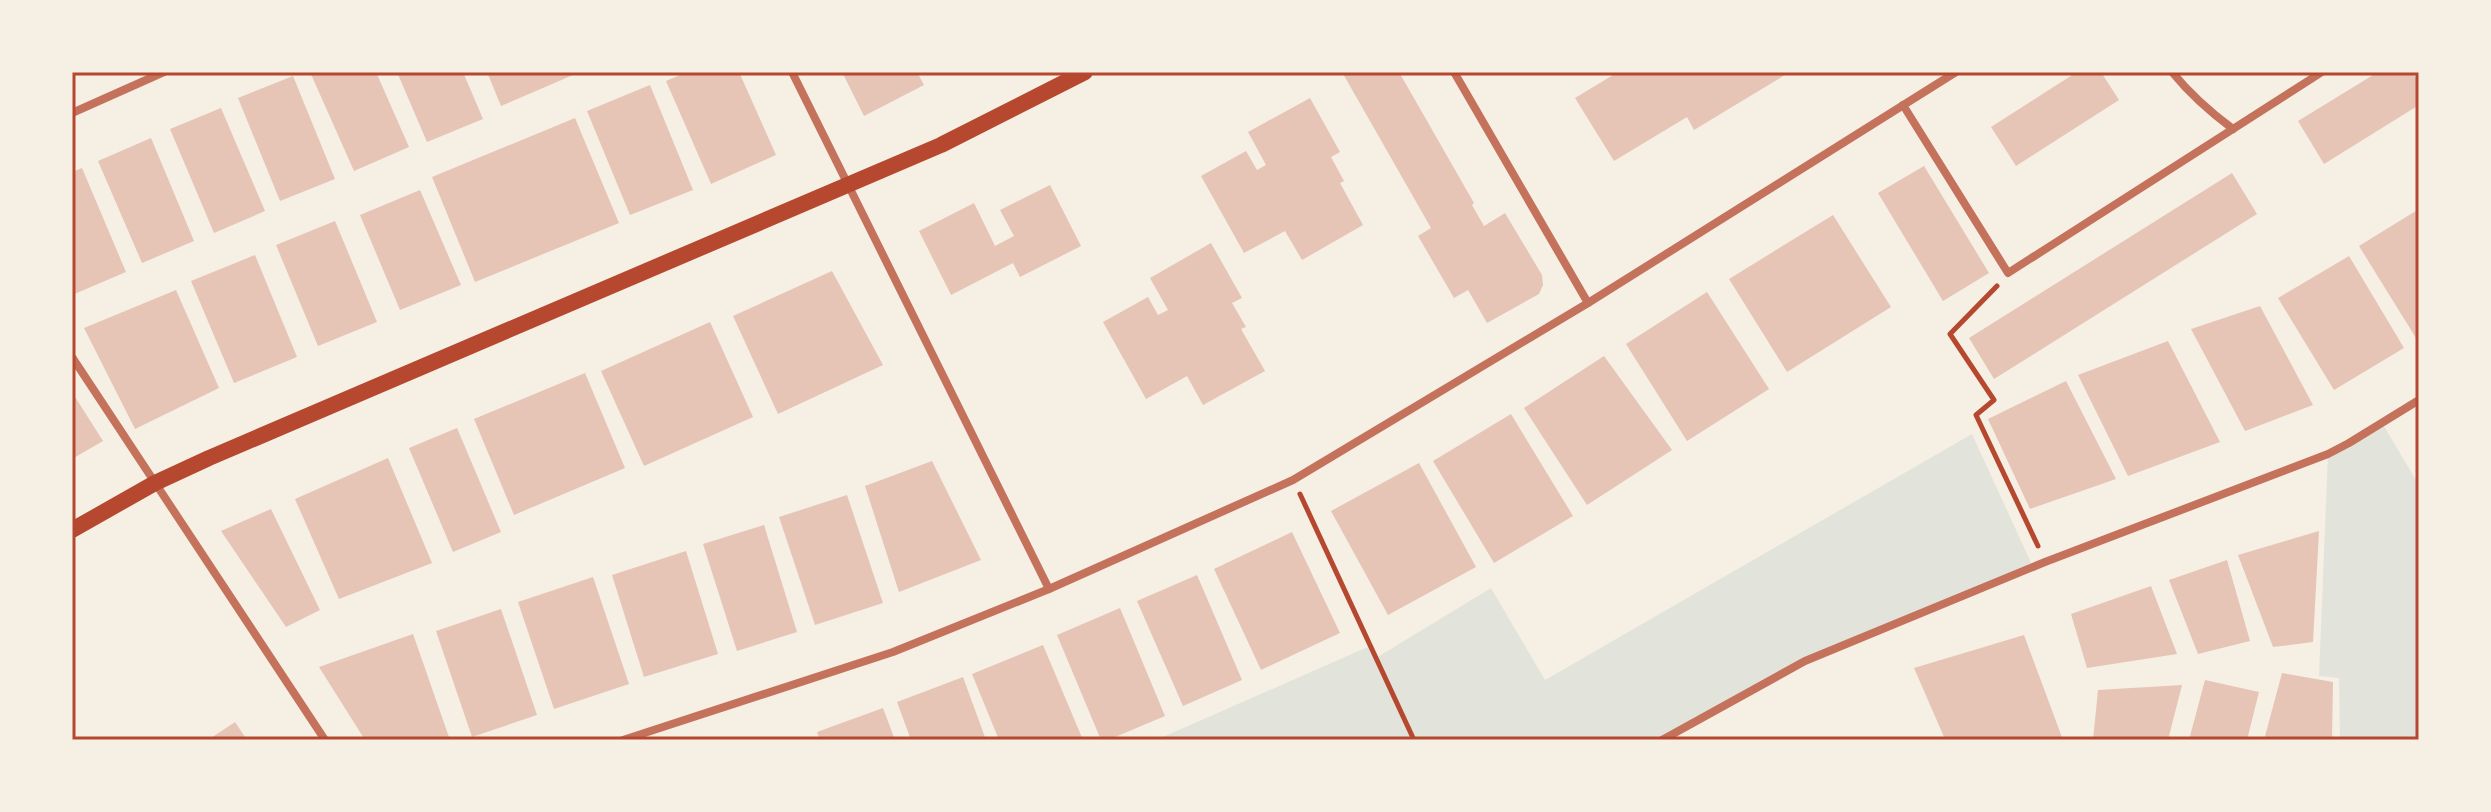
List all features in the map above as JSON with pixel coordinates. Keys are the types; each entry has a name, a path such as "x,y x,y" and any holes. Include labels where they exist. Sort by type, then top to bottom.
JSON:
{"main road":[{"path":"72,530 155,483 941,145 1085,72"}],"street":[{"path":"72,113 164,72"},
{"path":"792,72 1049,589"},
{"path":"1454,72 1588,303"},
{"path":"623,740 893,652 1049,589 1293,480 1588,303 1956,72"},
{"path":"2172,72 2209,111 2233,129"},
{"path":"1903,105 2008,273 2322,72"},
{"path":"72,357 325,740"},
{"path":"1662,740 1805,661 2045,562 2328,454 2419,400"}],"path":[{"path":"2008,273 1950,334 1994,400 1976,415 2045,562"},
{"path":"1293,480 1414,740"}],"shaded area":[{"path":"2382,423 2419,485 2419,740 2340,740 2339,678 2319,676 2328,454"},
{"path":"1972,434 2033,567 1805,661 1662,740 1156,740 1370,646 1376,658 1491,588 1545,680"}],"building":[{"path":"310,72 376,72 409,147 354,171"},
{"path":"397,72 463,72 483,119 427,142"},
{"path":"487,72 580,72 501,106"},
{"path":"687,72 739,72 776,155 711,184 666,81"},
{"path":"842,72 917,72 924,85 864,116"},
{"path":"1342,72 1399,72 1484,226 1505,213 1542,275 1543,285 1539,294 1487,323 1468,290 1454,298 1418,236 1431,228"},
{"path":"1618,72 1675,72 1677,75 1681,72 1790,72 1694,130 1687,117 1614,161 1575,98"},
{"path":"2077,72 2101,72 2119,100 2016,166 1991,127"},
{"path":"2378,72 2412,72 2419,83 2419,105 2324,164 2298,121"},
{"path":"293,76 335,179 280,201 238,98"},
{"path":"650,85 693,190 630,215 587,111"},
{"path":"1310,98 1340,152 1331,157 1344,181 1340,183 1363,225 1302,260 1285,231 1244,253 1201,176 1246,151 1257,170 1266,165 1248,132"},
{"path":"221,108 265,211 214,233 170,129"},
{"path":"575,118 619,223 475,282 432,177"},
{"path":"151,138 194,241 142,263 98,161"},
{"path":"1924,166 1989,273 1943,301 1878,193"},
{"path":"82,168 126,272 72,295 72,172"},
{"path":"2232,173 2257,214 1994,379 1969,338"},
{"path":"1050,185 1081,246 1020,277 1013,263 951,295 919,231 974,203 995,246 1014,236 1000,210"},
{"path":"420,190 461,285 400,310 360,215"},
{"path":"2419,209 2419,336 2416,338 2359,246"},
{"path":"1833,215 1891,307 1787,372 1729,279"},
{"path":"335,221 377,322 318,346 276,245"},
{"path":"1211,243 1242,298 1232,303 1246,327 1241,329 1265,371 1203,405 1187,376 1146,399 1103,322 1148,297 1158,315 1168,310 1150,278"},
{"path":"255,255 297,357 234,383 191,281"},
{"path":"2349,256 2404,348 2334,390 2278,298"},
{"path":"832,271 883,365 778,414 733,316"},
{"path":"176,290 219,388 135,429 84,328"},
{"path":"1707,292 1769,389 1687,441 1626,344"},
{"path":"2260,306 2313,405 2245,431 2191,329"},
{"path":"710,322 753,417 644,466 601,371"},
{"path":"2168,341 2220,442 2128,476 2078,375"},
{"path":"1604,356 1672,450 1587,505 1524,408"},
{"path":"585,373 625,468 514,515 474,419"},
{"path":"2066,381 2116,479 2030,509 1988,419"},
{"path":"72,392 103,441 72,459"},
{"path":"1511,414 1573,516 1494,563 1433,461"},
{"path":"457,428 501,532 453,552 409,448"},
{"path":"388,458 432,563 339,599 295,499"},
{"path":"932,461 981,560 899,592 865,486"},
{"path":"1419,463 1476,567 1388,615 1331,511"},
{"path":"847,495 883,603 815,625 779,517"},
{"path":"271,509 320,610 286,627 221,531"},
{"path":"764,525 797,632 737,651 703,544"},
{"path":"2319,531 2313,642 2273,647 2238,555"},
{"path":"1292,532 1340,633 1261,670 1214,569"},
{"path":"686,551 718,654 644,677 612,575"},
{"path":"2227,560 2250,641 2198,654 2169,580"},
{"path":"1197,575 1242,680 1183,706 1137,601"},
{"path":"593,577 629,684 554,709 518,602"},
{"path":"2151,586 2177,654 2087,668 2071,614"},
{"path":"1120,608 1165,716 1108,740 1101,740 1057,635"},
{"path":"501,609 537,715 472,737 436,631"},
{"path":"413,634 450,740 365,740 319,667"},
{"path":"2024,635 2063,740 1944,737 1914,668"},
{"path":"1043,645 1083,740 999,740 972,674"},
{"path":"2282,673 2333,682 2332,740 2264,740"},
{"path":"963,677 986,740 911,740 897,702"},
{"path":"2205,680 2259,692 2247,740 2189,740"},
{"path":"2182,685 2168,740 2093,740 2098,690"},
{"path":"883,708 895,740 820,740 817,732"},
{"path":"235,722 247,740 208,740"}]}
